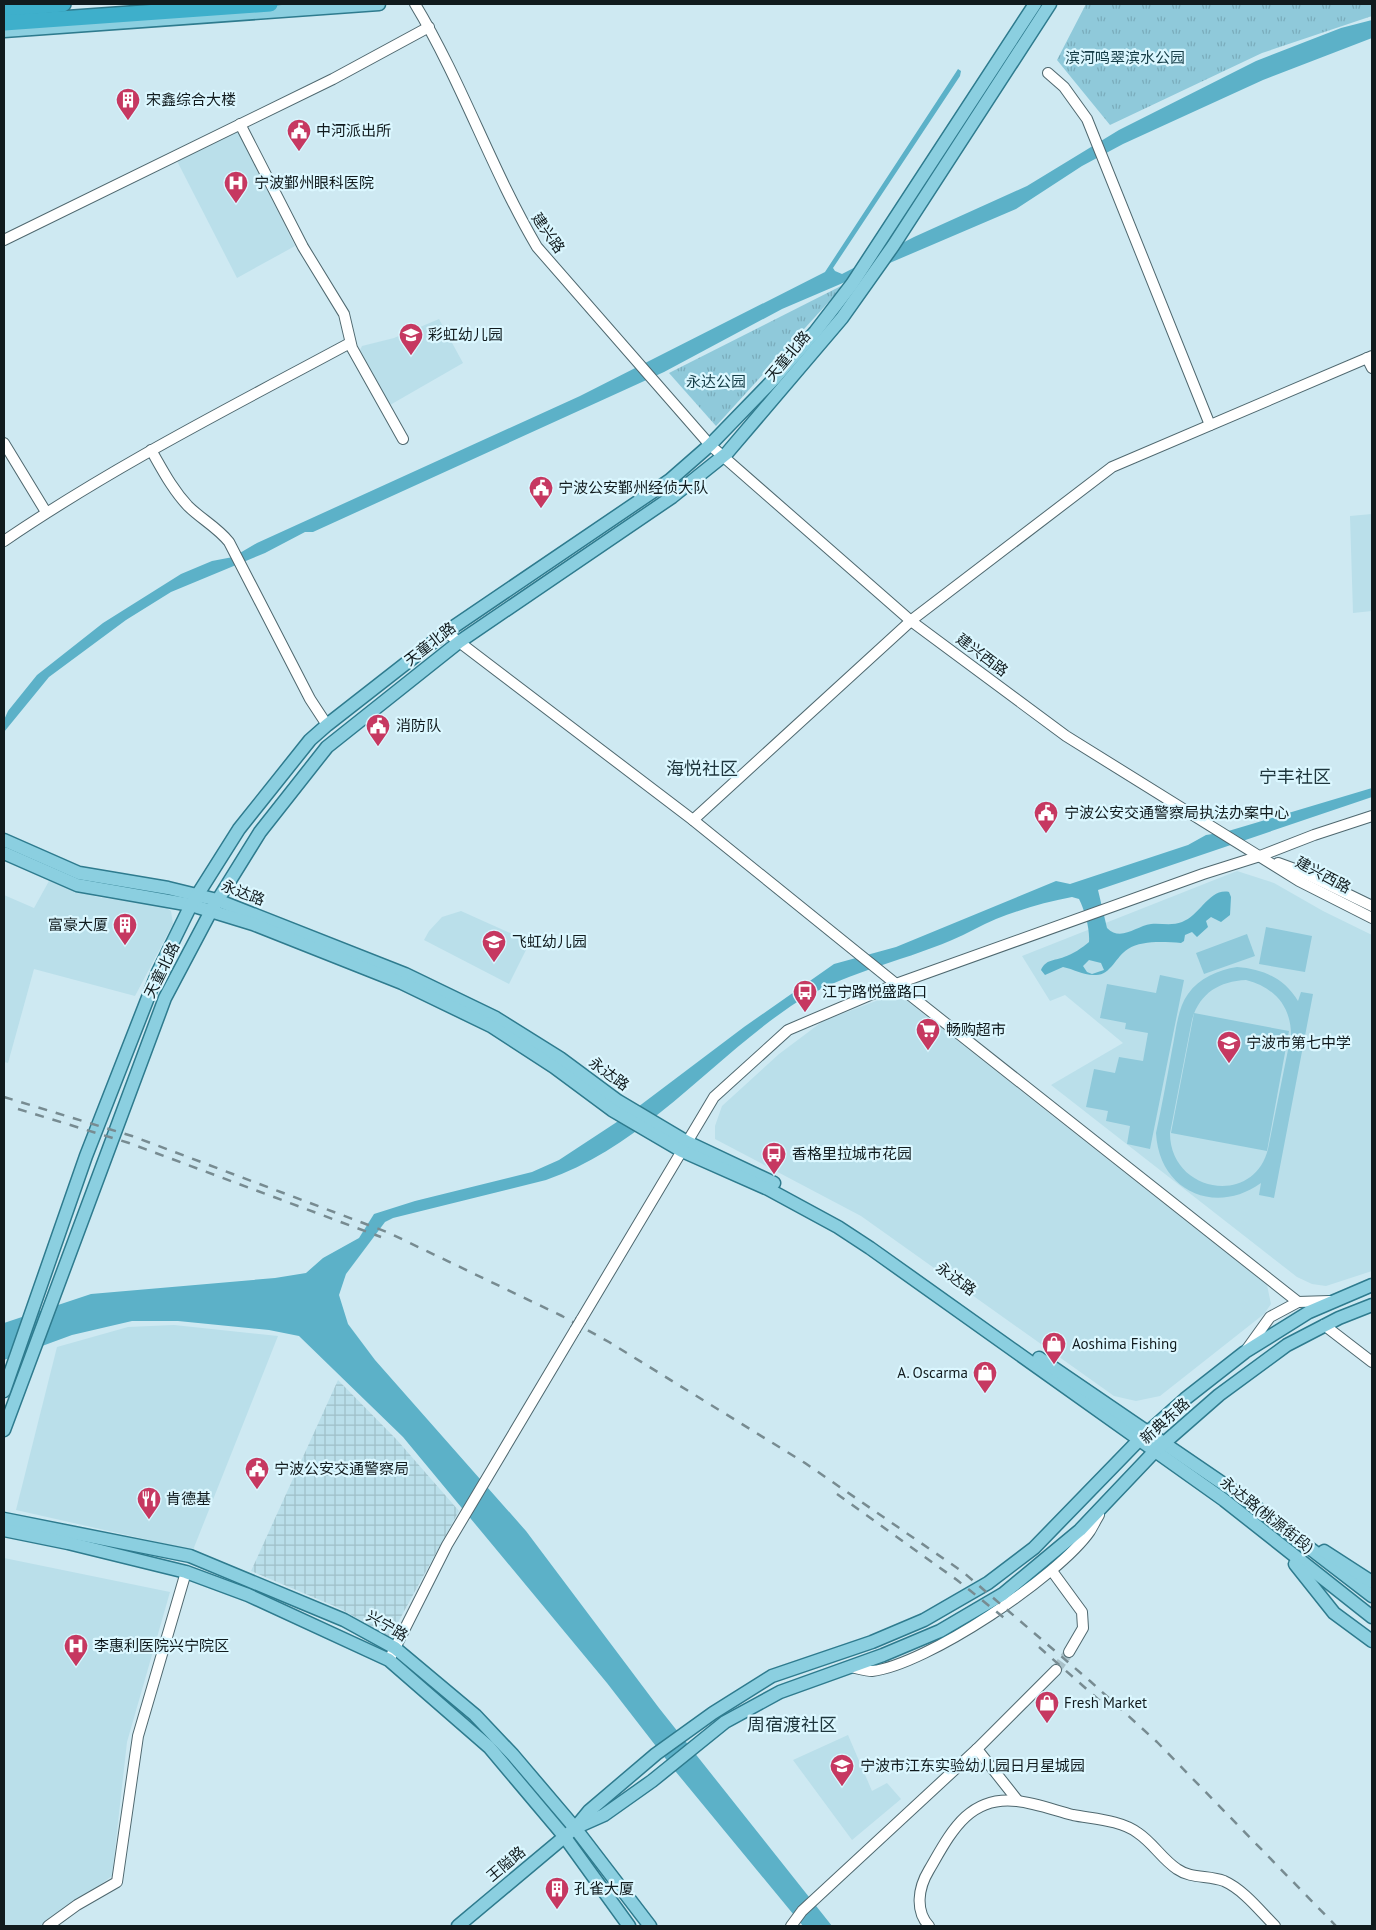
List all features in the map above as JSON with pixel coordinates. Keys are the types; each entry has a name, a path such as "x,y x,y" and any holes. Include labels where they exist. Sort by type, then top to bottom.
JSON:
{"highway":[{"path":"4,9 63,4"},
{"path":"4,23 270,4"}],"main road":[{"path":"4,31 379,4"},
{"name":"天童北路","path":"4,1430 165,998 214,905 260,832 327,747 459,642 672,497 722,456 842,318 874,274 893,246 1035,4"},
{"name":"天童北路","path":"4,1391 86,1156 158,972 191,905 239,829 310,740 327,725 446,632 670,480 710,445 803,345 852,284 1050,4"},
{"name":"永达路","path":"4,840 79,873 198,894 214,905 253,924 370,970 476,1019 652,1128 846,1232 1143,1436"},
{"name":"永达路","path":"4,853 77,885 191,905 214,905"},
{"name":"新典东路","path":"569,1832 589,1811 656,1754 772,1676 872,1642 924,1620 988,1583 1034,1548 1143,1436 1185,1399 1245,1352 1309,1312 1372,1285"},
{"name":"新典东路","path":"569,1832 604,1815 725,1722 780,1692 940,1631 1003,1594 1080,1530 1160,1447 1219,1394 1287,1345 1372,1304"},
{"name":"永达路(桃源街段)","path":"1143,1436 1269,1517 1372,1596"},
{"name":"永达路(桃源街段)","path":"1160,1447 1285,1550 1372,1617"},
{"path":"1269,1517 1372,1582"},
{"name":"兴宁路","path":"4,1519 190,1556 344,1620 395,1648 475,1715 513,1755 569,1832 629,1926"},
{"name":"兴宁路","path":"4,1530 68,1543 186,1572 248,1595 389,1660 489,1747 569,1832 650,1926"},
{"path":"1285,1550 1334,1613 1372,1641"},
{"name":"王隘路","path":"458,1926 569,1832"}],"street":[{"name":"建兴路","path":"415,4 462,92 519,216 536,247 710,445"},
{"path":"4,240 333,79 429,28"},
{"path":"1048,73 1064,87 1087,119 1210,425"},
{"path":"240,124 303,247 344,314 350,343 403,439"},
{"path":"4,541 46,512 151,450 350,343"},
{"path":"693,820 911,621 1112,467 1210,425 1371,361"},
{"path":"4,443 46,512"},
{"name":"建兴西路","path":"710,445 911,621 1066,736 1299,881 1372,918"},
{"path":"151,450 171,485 188,506 222,532 229,542 310,699 327,725"},
{"path":"446,632 693,820 886,977 1298,1302"},
{"path":"389,1660 446,1545 714,1097 788,1030 896,984 1256,854 1372,816"},
{"name":"建兴西路","path":"1256,854 1300,871 1372,906"},
{"path":"1245,1352 1270,1317 1298,1302 1336,1300"},
{"path":"1324,1326 1372,1362"},
{"path":"850,1666 870,1671 887,1668 921,1655 1018,1597 1052,1571 1090,1532 1105,1504"},
{"path":"1052,1571 1082,1612 1083,1628 1069,1652"},
{"path":"48,1926 77,1905 117,1882 138,1736 186,1572"},
{"path":"791,1926 802,1911 978,1749 1056,1670"},
{"path":"978,1749 1018,1801"},
{"path":"930,1926 921,1913 918,1904 926,1874 952,1830 973,1810 999,1800 1018,1801 1126,1826 1145,1838 1177,1869 1200,1877 1222,1880 1235,1887 1275,1926"}],"shaded area":[{"path":"1372,20 1372,38 1263,80 1123,144 1082,166 1016,209 782,309 664,372 313,532 305,532 265,553 171,592 126,620 49,677 4,732 4,720 8,711 37,675 103,623 181,574 212,561 233,557 257,543 580,396 825,272 958,69 961,71 960,76 833,268 835,271 842,274 914,237 1027,186 1119,130 1256,61 1341,28"},
{"name":"宁波鄞州眼科医院","path":"238,131 295,246 237,278 177,161"},
{"name":"彩虹幼儿园","path":"439,319 463,363 390,405 360,350 362,346 394,338"},
{"path":"1372,514 1372,611 1353,613 1350,516"},
{"path":"1372,788 1372,797 1098,890 1107,928 1118,934 1129,932 1145,925 1182,922 1216,894 1229,892 1231,897 1230,915 1221,922 1211,917 1206,921 1208,927 1197,937 1192,932 1185,935 1184,941 1181,943 1154,942 1134,946 1124,952 1110,969 1101,974 1096,975 1087,974 1063,967 1045,975 1041,970 1045,964 1071,954 1089,942 1088,926 1079,899 1072,897 1053,901 1005,915 958,938 830,985 791,1006 761,1028 644,1125 613,1147 581,1165 546,1180 393,1218 385,1222 346,1274 339,1295 348,1324 375,1360 526,1531 659,1708 832,1926 803,1926 676,1772 607,1683 403,1437 299,1336 269,1330 178,1321 132,1321 72,1335 4,1360 4,1323 91,1294 275,1278 306,1273 323,1258 359,1238 374,1214 415,1201 532,1172 559,1160 626,1116 744,1027 834,964 896,947 1056,881 1070,884 1188,845 1206,835 1225,832","holes":["1089,960 1101,963 1104,970 1092,974 1087,972 1083,966"]},
{"name":"宁波市第七中学","path":"1237,871 1274,883 1323,911 1372,935 1372,1271 1326,1286 1312,1284 1297,1277 1051,1085 1123,1043 1065,995 1050,1001 1022,956"},
{"path":"49,881 97,897 162,905 171,911 173,924 135,996 34,969 8,1063 4,1062 4,895 34,908"},
{"name":"飞虹幼儿园","path":"461,911 530,942 509,984 424,940 429,931 442,917"},
{"path":"897,993 1267,1285 1271,1304 1264,1314 1160,1396 1136,1401 1114,1396 861,1216 715,1139 715,1126 722,1106 779,1054 823,1021"},
{"path":"174,1325 278,1336 193,1550 16,1510 57,1347 128,1327"},
{"path":"338,1380 397,1440 459,1511 390,1637 339,1608 251,1571"},
{"name":"李惠利医院兴宁院区","path":"4,1558 170,1592 127,1742 112,1876 44,1926 4,1926"},
{"name":"宁波市江东实验幼儿园日月星城园","path":"848,1735 872,1791 887,1783 901,1799 852,1840 793,1760"}],"green space":[{"name":"滨河鸣翠滨水公园","path":"1086,4 1372,4 1372,16 1262,53 1110,125 1057,60"},
{"name":"永达公园","path":"845,284 716,426 669,373"},
{"path":"1266,927 1312,936 1305,972 1259,964"},
{"path":"1247,934 1255,956 1204,974 1196,953"},
{"path":"1230,968 1247,968 1272,976 1286,986 1298,1001 1301,992 1313,994 1274,1198 1259,1195 1261,1183 1243,1193 1226,1197 1208,1197 1192,1192 1178,1183 1167,1170 1159,1153 1156,1133 1181,1007 1192,988 1203,979","holes":["1246,980 1265,987 1279,999 1288,1015 1291,1035 1268,1149 1260,1167 1247,1179 1231,1185 1214,1185 1197,1180 1183,1169 1174,1153 1170,1133 1192,1020 1195,1011 1205,996 1219,986"]},
{"path":"1160,975 1184,980 1150,1149 1127,1144 1130,1126 1106,1121 1108,1111 1086,1107 1094,1069 1115,1073 1119,1057 1143,1061 1148,1033 1125,1029 1126,1023 1100,1018 1107,984 1156,993"},
{"path":"1194,1013 1289,1031 1267,1151 1171,1133"}],"tunnel":[{"path":"1056,1670 1069,1652"}],"railway":[{"path":"4,1097 132,1136 387,1232 562,1316 609,1342 805,1463 963,1572 1090,1681 1157,1742 1336,1926"},
{"path":"18,1109 129,1143 381,1237"},
{"path":"837,1494 957,1580 1008,1621"},
{"path":"1039,1647 1108,1708"}],"place":[{"name":"宋鑫综合大楼","path":"128,121"},
{"name":"中河派出所","path":"299,152"},
{"name":"宁波鄞州眼科医院","path":"236,204"},
{"name":"彩虹幼儿园","path":"411,356"},
{"name":"宁波公安鄞州经侦大队","path":"541,509"},
{"name":"消防队","path":"378,747"},
{"name":"宁波公安交通警察局执法办案中心","path":"1046,834"},
{"name":"富豪大厦","path":"125,946"},
{"name":"飞虹幼儿园","path":"494,963"},
{"name":"江宁路悦盛路口","path":"805,1013"},
{"name":"畅购超市","path":"928,1051"},
{"name":"宁波市第七中学","path":"1229,1064"},
{"name":"香格里拉城市花园","path":"774,1175"},
{"name":"Aoshima Fishing","path":"1054,1365"},
{"name":"A. Oscarma","path":"985,1394"},
{"name":"宁波公安交通警察局","path":"257,1490"},
{"name":"肯德基","path":"149,1520"},
{"name":"李惠利医院兴宁院区","path":"76,1667"},
{"name":"Fresh Market","path":"1047,1724"},
{"name":"宁波市江东实验幼儿园日月星城园","path":"842,1787"},
{"name":"孔雀大厦","path":"557,1910"}],"district":[{"name":"海悦社区","path":"702,769"},
{"name":"宁丰社区","path":"1295,777"},
{"name":"周宿渡社区","path":"792,1725"}]}
